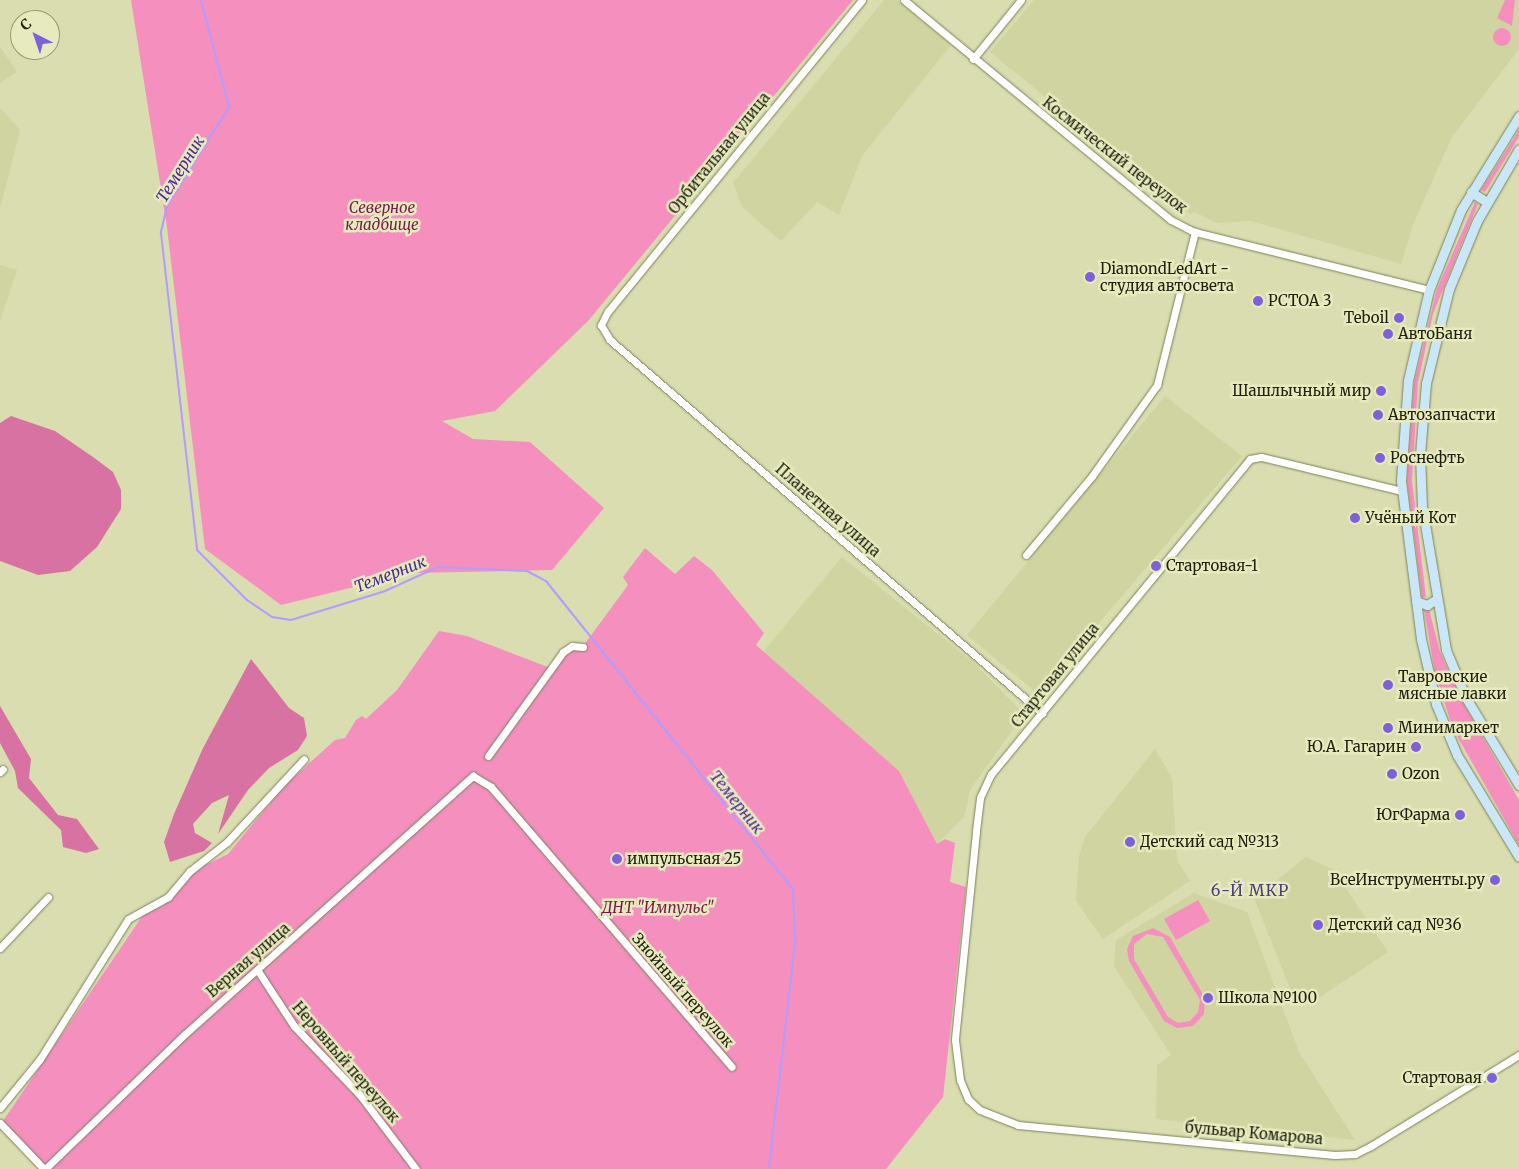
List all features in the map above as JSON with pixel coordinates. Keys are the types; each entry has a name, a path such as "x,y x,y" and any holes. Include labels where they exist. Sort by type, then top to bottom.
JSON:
{"main road":[{"path":"1519,116 1471,192 1429,290 1408,380 1402,491 1425,658 1447,731 1519,857"},
{"path":"1519,149 1487,202 1449,288 1426,383 1420,480 1435,600 1458,682 1519,785"},
{"path":"1471,192 1487,202"},
{"path":"1416,600 1427,605 1435,600"}],"street":[{"name":"Орбитальная улица","path":"601,325 608,311 862,0"},
{"name":"Космический переулок","path":"904,0 973,60 1171,220 1195,232 1429,290"},
{"path":"973,60 1021,0"},
{"path":"1026,555 1092,476 1157,385 1195,232"},
{"name":"Планетная улица","path":"601,325 610,340 1042,713"},
{"name":"Стартовая улица","path":"968,1099 960,1080 955,1040 980,798 992,774 1250,458 1261,457 1402,491"},
{"path":"488,756 563,652 572,646 583,648"},
{"path":"0,1108 40,1059 128,919 168,896 190,871 227,842 304,759"},
{"name":"Верная улица","path":"44,1169 185,1034 258,971 473,776"},
{"name":"Знойный переулок","path":"473,776 491,787 732,1067"},
{"path":"0,948 48,897"},
{"name":"Неровный переулок","path":"258,971 294,1026 359,1094 416,1169"},
{"name":"бульвар Комарова","path":"968,1099 992,1118 1018,1125 1354,1154 1519,1056"},
{"path":"0,1123 44,1169"}],"shaded area":[{"path":"884,0 897,0 951,45 862,156 839,215 817,202 781,241 742,207 733,183"},
{"path":"1034,0 1519,0 1519,49 1452,137 1414,222 1401,264 1251,221 1217,223 1195,212 1190,214 990,52"},
{"path":"0,47 17,72 0,83"},
{"path":"0,108 20,130 0,209"},
{"path":"0,265 17,270 0,321"},
{"path":"1165,396 1242,456 1038,694 967,635"},
{"path":"11,416 55,431 113,472 121,490 121,509 97,547 70,571 38,575 0,561 0,423"},
{"path":"842,557 974,663 1024,714 970,790 964,817 937,844 899,771 763,652"},
{"path":"251,659 289,708 304,718 307,736 298,750 269,768 248,790 218,834 229,795 212,803 193,824 195,833 212,843 204,851 170,862 164,842 174,814 203,748"},
{"path":"0,706 31,759 29,778 58,815 77,819 99,849 86,853 63,847 61,830 18,788 15,771 0,743"},
{"name":"Детский сад №313","path":"1155,749 1172,778 1177,860 1190,881 1103,939 1076,901 1079,856 1085,837"},
{"name":"Детский сад №36","path":"1306,857 1334,870 1388,952 1317,999 1295,1001 1254,898"},
{"name":"Школа №100","path":"1194,893 1247,912 1299,1052 1355,1140 1156,1119 1157,1065 1171,1055 1114,966 1116,940"}],"green space":[{"name":"Северное кладбище","path":"131,0 853,0 588,321 495,411 442,421 473,439 530,442 604,508 552,570 411,573 281,605 205,549 167,227"},
{"path":"1505,0 1515,0 1512,26 1497,18"},
{"path":"1502,28 1509,30 1511,37 1509,44 1502,46 1495,44 1493,37 1495,30"},
{"path":"1519,130 1519,137 1485,192 1481,190"},
{"path":"1475,202 1478,204 1433,314 1418,383 1412,481 1426,597 1422,597 1407,481 1414,383 1437,289"},
{"name":"ДНТ \"Импульс\"","path":"645,548 675,574 694,556 712,570 764,633 756,645 899,771 937,844 945,839 955,843 950,882 966,887 943,1097 886,1169 44,1169 3,1121 143,915 164,905 199,868 228,854 285,785 335,740 345,738 356,720 362,716 366,719 397,690 439,631 467,636 553,669 573,646 584,645 628,585 623,577"},
{"path":"1424,609 1429,609 1440,652 1462,701 1519,800 1519,845 1453,729 1435,673"},
{"path":"1198,900 1210,921 1176,940 1164,919"},
{"path":"1153,928 1170,937 1205,998 1204,1014 1193,1026 1177,1028 1164,1021 1129,961 1127,949 1133,936","holes":["1147,934 1163,937 1200,1000 1198,1012 1190,1021 1178,1023 1168,1017 1134,959 1134,944"]}],"waterway":[{"name":"Темерник","path":"201,0 229,107 167,206 161,233 197,550 247,600 272,617 291,620 385,591 438,567 527,571 546,581 793,889 795,943 769,1169"}],"place":[{"name":"DiamondLedArt - студия автосвета","path":"1090,277"},
{"name":"РСТОА 3","path":"1258,301"},
{"name":"Teboil","path":"1399,318"},
{"name":"АвтоБаня","path":"1388,334"},
{"name":"Шашлычный мир","path":"1381,391"},
{"name":"Автозапчасти","path":"1378,415"},
{"name":"Роснефть","path":"1380,458"},
{"name":"Учёный Кот","path":"1355,518"},
{"name":"Стартовая-1","path":"1156,566"},
{"name":"Тавровские мясные лавки","path":"1388,685"},
{"name":"Минимаркет","path":"1388,728"},
{"name":"Ю.А. Гагарин","path":"1416,747"},
{"name":"Ozon","path":"1392,774"},
{"name":"ЮгФарма","path":"1460,815"},
{"name":"Детский сад №313","path":"1130,842"},
{"name":"импульсная 25","path":"617,859"},
{"name":"ВсеИнструменты.ру","path":"1495,880"},
{"name":"Детский сад №36","path":"1318,925"},
{"name":"Школа №100","path":"1208,998"},
{"name":"Стартовая","path":"1492,1078"}],"district":[{"name":"6-Й МКР","path":"1250,890"}]}
